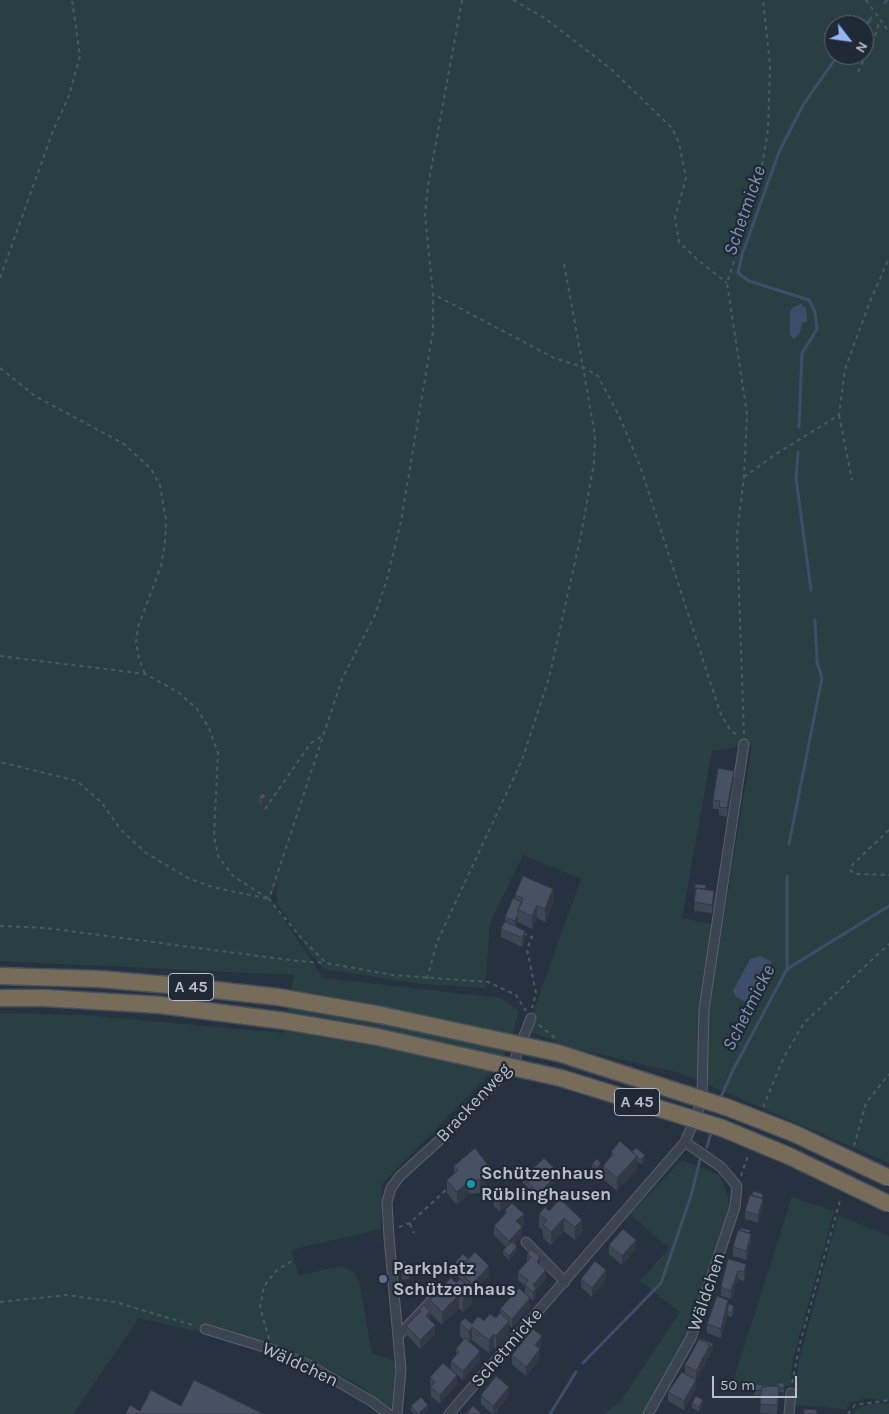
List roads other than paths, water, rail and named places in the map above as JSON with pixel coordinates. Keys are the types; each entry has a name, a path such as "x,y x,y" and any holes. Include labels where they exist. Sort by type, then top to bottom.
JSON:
{"highway":[{"name":"A 45","path":"0,976 99,979 278,997 381,1015 558,1053 691,1095 793,1133 889,1178"},
{"name":"A 45","path":"0,998 160,1005 285,1021 373,1036 561,1078 722,1128 789,1156 889,1204"}],"street":[{"name":"Schetmicke","path":"449,1414 685,1142 698,1112 702,1095 704,1010 744,744"},
{"name":"Brackenweg","path":"397,1414 401,1377 387,1202 391,1188 400,1176 444,1136 515,1059 531,1018"},
{"name":"Wäldchen","path":"648,1414 694,1330 735,1207 737,1186 721,1167 685,1142"},
{"path":"526,1242 565,1282"},
{"path":"398,1336 444,1288"},
{"name":"Wäldchen","path":"205,1329 274,1350 326,1374 389,1414"},
{"path":"790,1414 791,1393"}],"water":[{"path":"801,304 806,308 807,321 802,323 800,333 794,339 790,335 790,312 792,308"},
{"path":"761,956 772,962 749,1004 736,997 733,991 750,959"}],"waterway":[{"name":"Schetmicke","path":"799,427 802,353 817,329 815,312 809,300 749,281 738,273 742,255 779,152 803,105 831,65"},
{"name":"Schetmicke","path":"798,452 796,478 811,590"},
{"name":"Schetmicke","path":"789,844 822,678 817,662 815,620"},
{"name":"Schetmicke","path":"720,1099 733,1070 787,969 787,876"},
{"path":"787,969 889,906"},
{"name":"Schetmicke","path":"707,1147 712,1129"},
{"name":"Schetmicke","path":"583,1363 661,1283 691,1196 700,1160"},
{"name":"Schetmicke","path":"550,1414 576,1372"}],"place":[{"name":"Schützenhaus Rüblinghausen","path":"471,1184"},
{"name":"Parkplatz Schützenhaus","path":"383,1279"}]}
